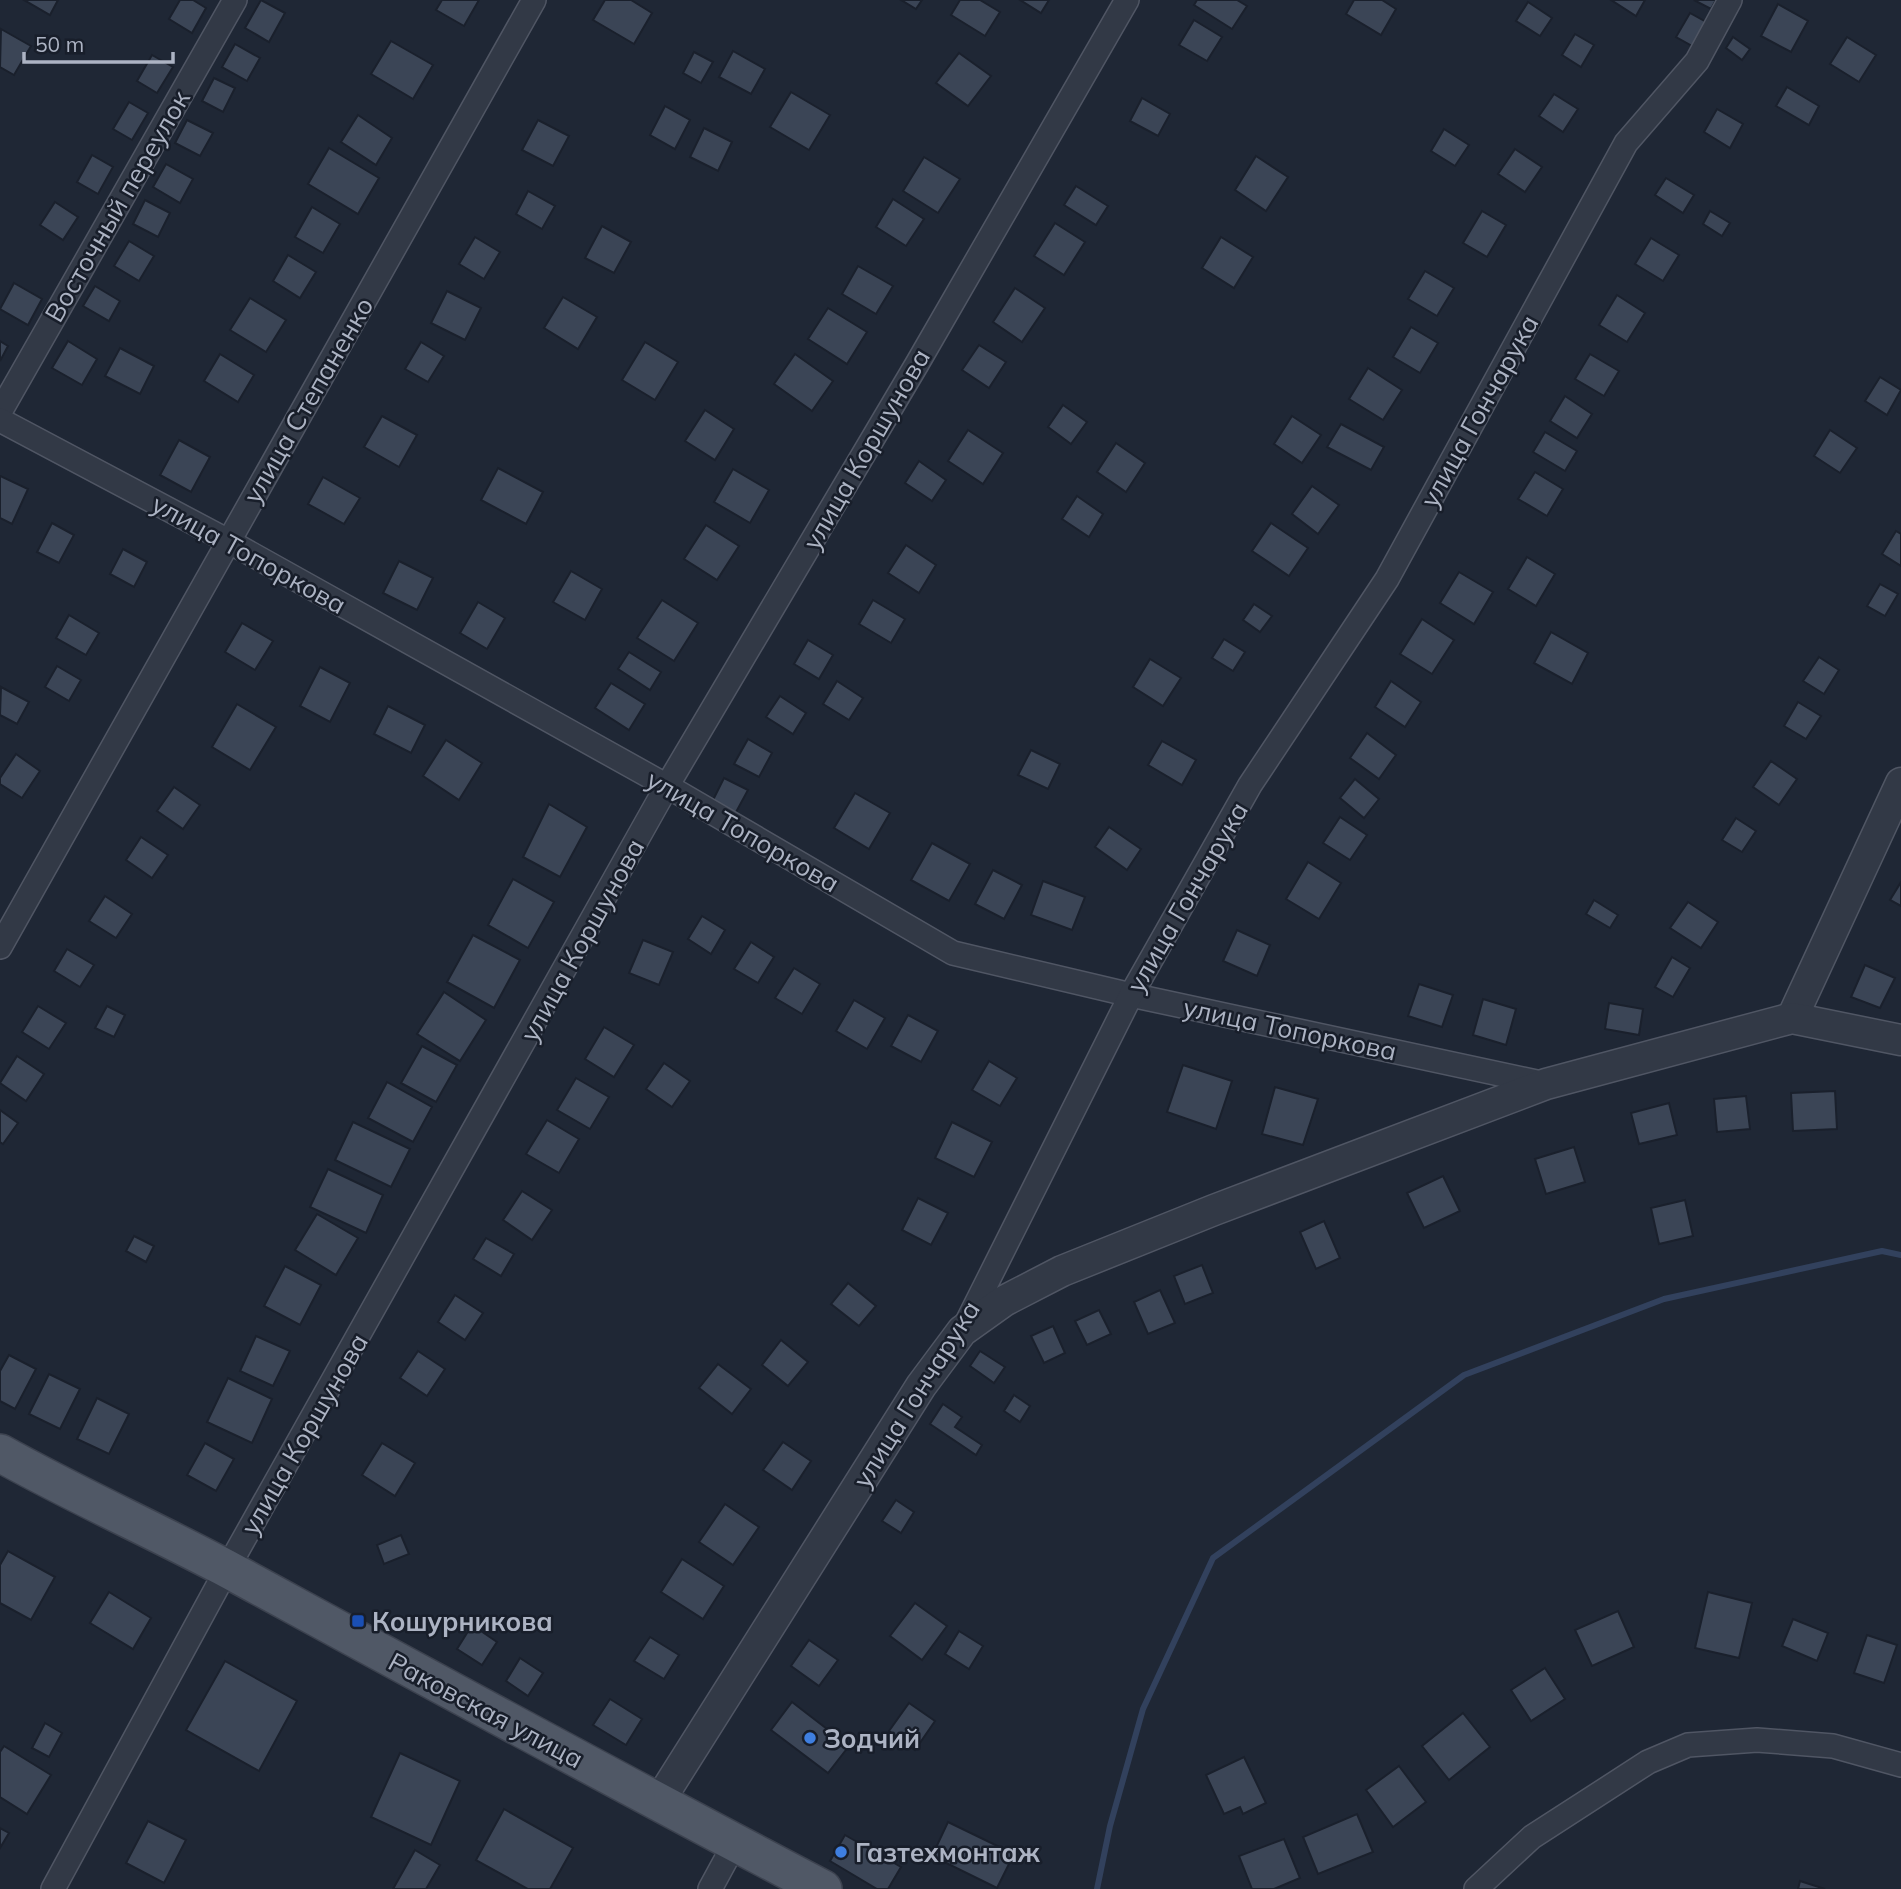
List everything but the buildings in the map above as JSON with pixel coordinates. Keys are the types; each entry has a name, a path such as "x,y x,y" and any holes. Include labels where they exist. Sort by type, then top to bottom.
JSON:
{"main road":[{"name":"Раковская улица","path":"0,1452 60,1486 227,1569 658,1803 823,1889"}],"street":[{"name":"Восточный переулок","path":"0,412 235,0"},
{"name":"улица Степаненко","path":"0,947 534,0"},
{"name":"улица Коршунова","path":"53,1889 227,1569 667,786 910,376 1127,0"},
{"name":"улица Гончарука","path":"658,1803 921,1386 962,1331 1131,995 1250,785 1387,579 1626,143 1698,61 1730,0"},
{"name":"улица Топоркова","path":"0,419 228,541 667,786 953,953 1131,995 1546,1084"},
{"path":"1792,1018 1901,783"},
{"name":"улица Топоркова","path":"962,1331 1004,1301 1062,1271 1214,1210 1546,1084 1792,1018 1901,1040"},
{"path":"1476,1889 1532,1837 1647,1762 1688,1745 1757,1740 1833,1746 1901,1765"},
{"path":"710,1889 735,1843"}],"waterway":[{"path":"1097,1889 1110,1826 1143,1709 1213,1558 1464,1375 1664,1299 1882,1251 1901,1255"}],"place":[{"name":"Кошурникова","path":"358,1621"},
{"name":"Зодчий","path":"810,1738"},
{"name":"Газтехмонтаж","path":"841,1852"}]}
